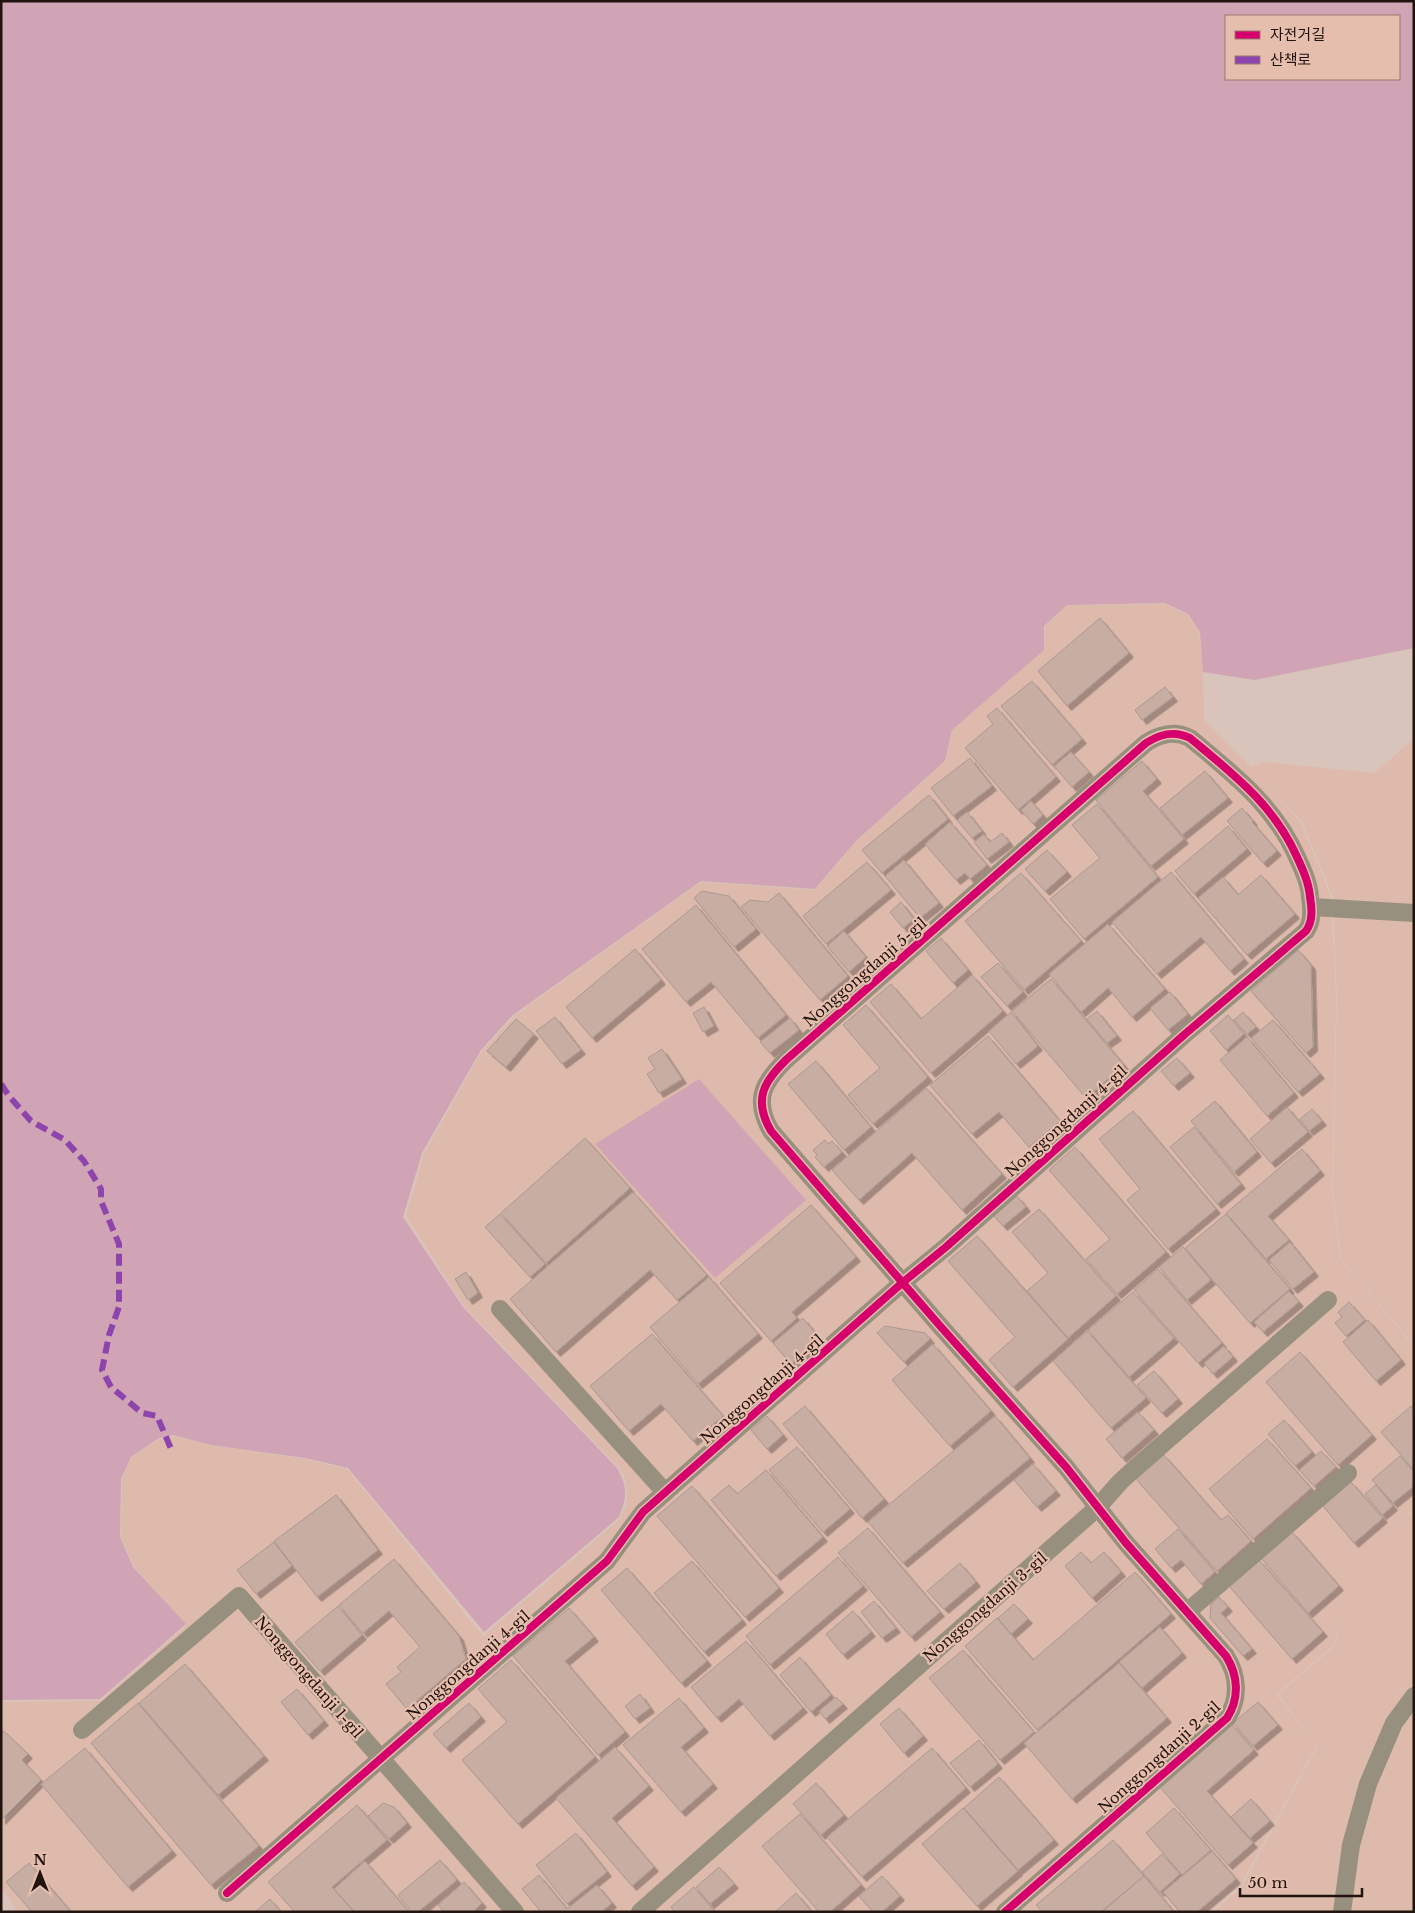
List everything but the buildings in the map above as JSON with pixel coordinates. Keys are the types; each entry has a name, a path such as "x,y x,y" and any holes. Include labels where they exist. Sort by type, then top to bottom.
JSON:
{"street":[{"name":"Nonggongdanji 5-gil","path":"1097,1508 1066,1467 902,1283 771,1131 766,1122 761,1104 763,1090 767,1082 788,1059 1146,743 1163,734 1181,734 1190,738 1259,798 1274,816 1294,848 1310,892 1312,907"},
{"path":"1312,907 1414,913"},
{"name":"Nonggongdanji 4-gil","path":"227,1893 607,1561 643,1512 665,1492 1185,1034 1306,931 1310,923 1312,907"},
{"name":"Nonggongdanji 3-gil","path":"640,1912 1097,1508 1133,1470 1328,1300"},
{"path":"500,1309 665,1492"},
{"path":"1187,1612 1348,1473"},
{"name":"Nonggongdanji 2-gil","path":"1004,1912 1227,1718 1232,1711 1236,1689 1235,1676 1230,1662 1097,1508"},
{"name":"Nonggongdanji 1-gil","path":"82,1730 239,1596 515,1912"},
{"path":"1342,1912 1351,1845 1368,1784 1394,1722 1414,1696"}],"shaded area":[{"path":"1,1 1414,1 1414,648 1255,680 1203,672 1200,632 1188,614 1165,603 1067,605 1044,626 1044,650 952,730 945,761 855,842 815,889 701,881 513,1015 481,1050 422,1153 403,1217 463,1307 617,1468 625,1487 624,1504 619,1517 484,1632 348,1468 305,1458 211,1445 173,1435 159,1438 131,1457 121,1479 120,1537 133,1567 186,1624 100,1699 1,1700"},
{"path":"1165,604 1187,615 1199,632 1203,672 1204,720 1251,767 1264,762 1375,773 1414,738 1414,1345 1341,1259 1333,1189 1337,998 1333,897 1302,822 1256,773 1301,823 1331,897 1336,998 1332,1189 1340,1259 1414,1347 1414,1509 1386,1534 1414,1511 1414,1912 1213,1912 1241,1888 1317,1747 1278,1694 1334,1647 1347,1600 1333,1646 1276,1694 1316,1746 1240,1886 1210,1912 19,1912 1,1887 1,1702 100,1701 187,1625 134,1567 121,1537 122,1479 131,1458 159,1439 173,1436 211,1445 305,1459 347,1469 483,1636 620,1519 626,1505 627,1496 625,1478 618,1467 464,1306 406,1216 424,1154 482,1051 514,1016 701,882 815,890 855,843 946,761 952,730 1044,650 1045,626 1067,605"},
{"path":"699,1079 806,1200 715,1278 595,1144"}],"marked path":[{"path":"1,1084 31,1121 65,1140 84,1161 101,1189 101,1201 119,1244 119,1307 109,1335 102,1370 111,1387 142,1413 157,1416 172,1451"}],"cycle path":[{"path":"227,1893 607,1561 643,1512 902,1283 946,1247 1185,1034 1306,931 1311,915 1308,887 1288,838 1251,791 1190,738 1178,734 1162,735 1146,743 787,1059 772,1076 763,1092 763,1110 771,1131 941,1327 1066,1467 1126,1543 1226,1656 1233,1671 1236,1695 1227,1718 1005,1912"}]}
